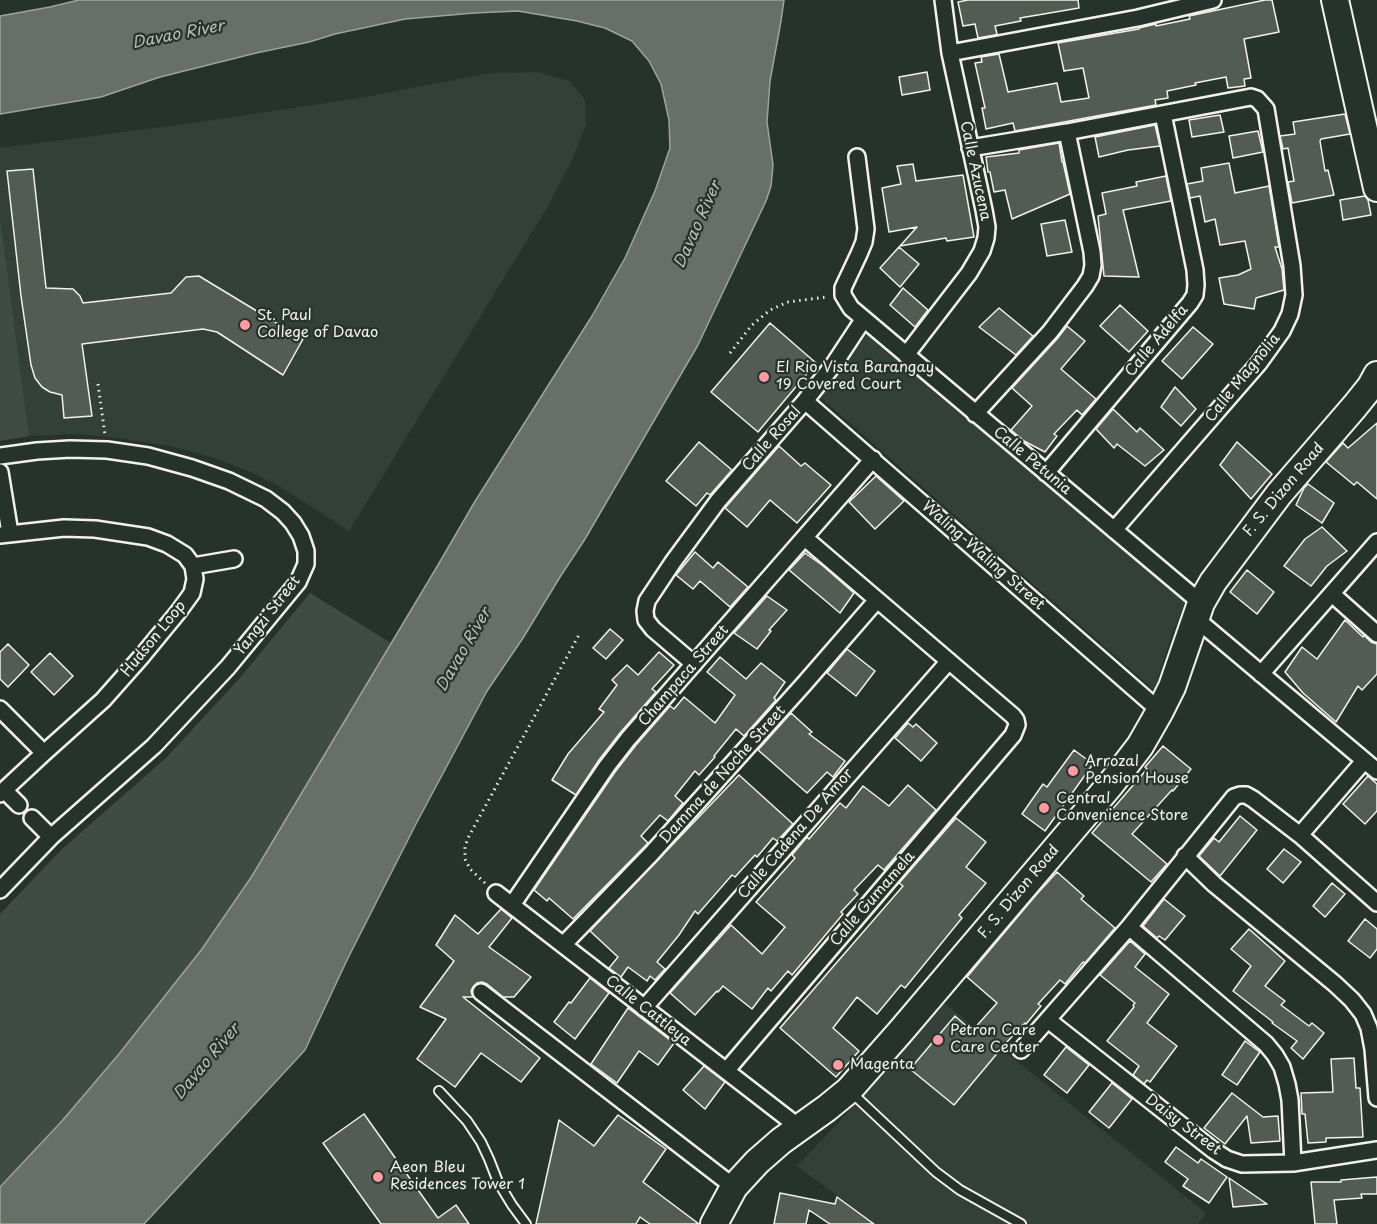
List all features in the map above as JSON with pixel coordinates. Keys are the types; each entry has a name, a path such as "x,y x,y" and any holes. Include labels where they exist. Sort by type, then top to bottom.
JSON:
{"main road":[{"path":"1335,0 1377,188"},
{"name":"F. S. Dizon Road","path":"714,1224 734,1187 757,1162 849,1090 1110,785 1140,746 1160,711 1172,687 1198,610 1213,582 1279,494 1355,406 1377,375"}],"street":[{"name":"Calle Azucena","path":"906,355 969,273 982,251 986,238 984,210 950,53 942,0"},
{"path":"950,53 1138,18 1214,0"},
{"name":"Calle Magnolia","path":"1114,530 1259,363 1282,331 1290,314 1294,294 1292,266 1266,109 1257,99 1251,98 1163,114"},
{"path":"970,148 1163,114"},
{"name":"Calle Adelfa","path":"1046,472 1195,295 1195,270 1163,114"},
{"path":"975,414 1050,332 1091,276 1094,265 1092,252 1066,132"},
{"path":"857,157 866,229 864,242 843,288 843,295 851,308 863,320"},
{"name":"Calle Petunia","path":"863,320 1114,530 1198,610 1260,674 1377,771"},
{"name":"Calle Rosal","path":"694,664 646,620 647,602 718,501 806,401 863,320"},
{"name":"Waling-Waling Street","path":"806,401 1160,711"},
{"name":"Yangzi Street","path":"0,456 70,449 106,450 148,456 192,468 228,481 266,499 292,522 301,536 306,551 306,564 298,582 228,667 154,746 51,837 0,890"},
{"name":"Champaca Street","path":"512,905 628,739 873,459"},
{"path":"0,472 5,534 64,528 95,530 148,537 175,548 185,555 193,566 234,560"},
{"path":"805,538 949,661"},
{"path":"1260,674 1377,543"},
{"name":"Hudson Loop","path":"2,792 103,700 172,620 192,593 195,579 193,566"},
{"path":"1332,594 1377,634"},
{"name":"Damma de Noche Street","path":"563,945 666,837 878,600"},
{"name":"Calle Gumamela","path":"726,1071 1013,735 1017,725 1013,716 949,661"},
{"name":"Calle Cadena De Amor","path":"644,1008 949,661"},
{"path":"0,709 44,753"},
{"path":"1300,835 1364,760"},
{"path":"2,792 19,805"},
{"path":"1021,1050 1129,927 1234,797 1246,795 1300,835 1377,903"},
{"path":"32,818 51,837"},
{"path":"1185,856 1214,884 1352,1000 1363,1014 1369,1028 1377,1098"},
{"name":"Calle Cattleya","path":"496,893 800,1128"},
{"path":"1129,927 1266,1044 1275,1056 1282,1067 1290,1100 1293,1163"},
{"path":"481,992 734,1187"},
{"name":"Daisy Street","path":"1048,1020 1227,1159 1242,1164 1293,1163 1377,1150"}],"lane":[{"path":"849,1090 936,1172 960,1190 1021,1224"},
{"path":"439,1091 467,1121 481,1142 498,1182 526,1224"}],"path":[{"path":"730,353 752,325 770,310 788,302 843,295"},
{"path":"98,384 104,433"},
{"path":"496,893 470,868 465,859 465,846 580,633"}],"shaded area":[{"name":"St. Paul College of Davao","path":"538,72 569,81 585,100 586,125 571,162 548,206 349,531 284,489 251,472 211,457 170,446 117,438 77,434 29,436 0,216 0,148 186,124 360,98 491,73"},
{"path":"0,216 29,436 0,441"},
{"path":"868,333 1185,602 1154,690 819,396"},
{"path":"310,593 391,643 252,876 202,949 119,1054 62,1121 0,1187 0,914 62,849 166,758 240,678"},
{"path":"943,1002 1206,1213 1198,1224 876,1224 797,1166 840,1121"}],"water":[{"name":"Davao River","path":"79,0 784,0 770,81 767,122 773,165 771,186 766,201 698,345 585,539 487,691 347,960 305,1050 144,1224 0,1224 0,1187 62,1121 119,1054 202,949 252,876 474,503 592,316 625,258 655,191 670,148 669,120 661,84 649,61 632,41 605,28 518,11 405,19 160,77 101,97 0,114 0,16"}],"building":[{"path":"968,0 1078,0 1079,8 1020,18 1021,21 995,26 997,34 995,35 978,38 975,24 963,26 958,2"},
{"path":"1272,0 1279,32 1244,39 1251,78 1244,79 1245,86 1228,88 1226,77 1167,91 1168,98 1155,100 1156,105 1015,131 1013,123 986,129 982,108 985,108 975,63 982,62 981,57 999,54 1008,92 1057,83 1061,102 1089,98 1083,68 1064,71 1058,43 1190,19 1189,16"},
{"path":"927,72 930,90 902,95 899,77"},
{"path":"1345,114 1350,134 1320,141 1325,171 1328,170 1334,195 1292,203 1288,182 1294,181 1288,148 1283,149 1280,136 1295,134 1293,122"},
{"path":"1220,115 1224,132 1192,137 1189,120"},
{"path":"1155,125 1160,146 1099,157 1095,137"},
{"path":"1258,131 1263,152 1233,158 1229,136"},
{"path":"1059,143 1070,194 1012,219 1005,190 994,192 986,157 1019,153 1019,150"},
{"path":"1229,163 1235,193 1269,186 1279,247 1275,247 1282,269 1284,290 1256,298 1254,309 1224,304 1219,278 1238,275 1251,269 1245,241 1220,245 1215,219 1205,222 1200,196 1190,198 1187,184 1203,181 1201,168"},
{"path":"913,164 916,181 963,175 974,237 947,241 946,238 900,246 917,227 889,232 882,188 901,184 897,166"},
{"path":"33,169 46,288 73,289 83,303 171,293 186,277 199,276 303,339 283,375 217,332 203,329 82,344 92,416 64,418 62,395 42,387 35,378 21,296 7,171"},
{"path":"1166,176 1171,201 1123,210 1139,277 1104,276 1098,216 1106,214 1102,193 1137,186 1136,182"},
{"path":"1365,196 1371,215 1343,220 1340,200"},
{"path":"1065,220 1072,252 1047,256 1041,224"},
{"path":"899,247 919,264 900,287 880,268"},
{"path":"903,288 928,310 915,327 890,305"},
{"path":"1120,305 1148,331 1129,352 1100,326"},
{"path":"999,308 1033,336 1016,355 979,327"},
{"name":"El Rio Vista Barangay 19 Covered Court","path":"770,323 816,363 758,432 711,392"},
{"path":"1067,326 1085,341 1061,369 1096,399 1082,415 1077,410 1054,434 1057,436 1045,452 1024,441 1011,430 1032,406 1012,388"},
{"path":"1193,327 1213,344 1182,379 1162,361"},
{"path":"1175,387 1196,409 1181,426 1161,407"},
{"path":"1113,409 1137,432 1140,428 1164,450 1145,466 1117,444 1114,448 1096,429"},
{"path":"1377,423 1377,499 1357,482 1354,485 1326,462 1343,443 1348,448"},
{"path":"699,442 732,470 710,495 707,493 696,506 666,481"},
{"path":"1237,442 1272,474 1251,499 1220,465"},
{"path":"779,446 801,466 805,463 831,485 797,523 770,500 747,527 725,508"},
{"path":"876,476 904,501 875,529 849,502"},
{"path":"1308,484 1334,503 1322,523 1296,505"},
{"path":"1322,527 1347,551 1327,566 1311,586 1284,566 1305,539"},
{"path":"695,552 713,568 718,562 748,587 730,607 700,581 693,589 676,575"},
{"path":"805,553 854,593 840,613 789,570"},
{"path":"1247,570 1274,592 1257,614 1230,592"},
{"path":"767,596 787,610 769,630 771,631 757,649 734,633"},
{"path":"1345,620 1363,637 1364,635 1377,644 1377,674 1362,690 1358,686 1336,722 1303,693 1285,672 1302,647 1317,659"},
{"path":"610,629 623,640 606,659 593,648"},
{"path":"8,644 29,665 8,687 0,679 0,652"},
{"path":"847,649 875,671 856,696 827,673"},
{"path":"659,652 674,665 652,689 656,692 599,760 576,795 552,780 568,754 604,712 599,709 617,685 612,680 627,665 638,675"},
{"path":"50,653 73,676 54,695 31,672"},
{"path":"720,657 746,679 761,663 785,682 774,698 776,700 744,736 736,729 699,775 695,771 675,796 683,803 668,821 660,815 641,836 648,843 573,919 549,898 547,901 534,890 615,772 670,706 674,709 684,697 715,723 735,695 707,672"},
{"path":"791,713 812,732 809,734 845,761 833,777 827,772 807,793 758,750"},
{"path":"908,723 913,727 916,724 937,743 921,761 895,738"},
{"path":"1163,746 1191,769 1132,834 1167,864 1151,882 1092,833 1147,769 1145,767"},
{"path":"1074,750 1093,764 1045,831 1022,814 1043,784 1047,787"},
{"path":"739,775 793,824 777,841 773,838 735,877 732,875 698,914 695,911 657,962 665,969 655,980 650,976 647,981 628,967 621,977 609,968 618,957 590,931"},
{"path":"1368,776 1377,784 1377,811 1365,824 1343,804"},
{"path":"908,785 936,810 884,870 878,865 854,890 858,894 841,912 843,914 792,975 788,971 771,991 768,988 752,1009 723,986 695,1015 670,993 731,925 762,954 785,927 756,902 795,858 792,855 807,837 809,839 840,803 846,808 863,786 889,806"},
{"path":"1240,816 1257,830 1220,876 1199,856 1214,838 1219,842"},
{"path":"956,818 986,842 966,867 986,883 959,915 962,918 905,988 901,985 877,1014 857,997 833,1028 859,1051 836,1077 780,1028 903,886 899,883"},
{"path":"1284,849 1301,862 1283,883 1267,869"},
{"path":"1057,872 1084,896 1081,899 1115,928 1065,984 1060,980 1038,1004 1041,1006 1005,1044 954,1105 910,1069 955,1016 972,1031 997,1003 967,977"},
{"path":"1332,883 1345,894 1325,917 1313,906"},
{"path":"1164,899 1185,916 1165,940 1159,936 1157,938 1143,926"},
{"path":"501,909 512,918 489,947 531,977 514,997 503,997 482,982 473,987 471,991 473,997 463,997 540,1058 521,1082 481,1053 455,1087 417,1059 446,1019 420,1007 454,961 436,945 455,915 478,934"},
{"path":"1365,919 1377,929 1377,949 1370,958 1348,941"},
{"path":"1249,929 1285,961 1265,986 1285,1001 1281,1005 1309,1026 1312,1023 1324,1033 1303,1059 1291,1048 1297,1041 1233,991 1251,966 1231,949"},
{"path":"1130,941 1145,954 1135,967 1169,994 1147,1023 1177,1046 1150,1082 1147,1080 1144,1084 1133,1075 1139,1066 1107,1041 1135,1003 1100,975"},
{"path":"590,978 609,993 575,1039 554,1022"},
{"path":"628,1008 674,1043 658,1065 639,1051 617,1083 591,1064"},
{"path":"1245,1041 1260,1052 1237,1085 1222,1075"},
{"path":"1066,1047 1089,1065 1067,1093 1044,1075"},
{"path":"1354,1058 1356,1088 1360,1088 1363,1137 1326,1138 1326,1142 1308,1143 1305,1114 1302,1114 1301,1093 1333,1092 1331,1059"},
{"path":"704,1066 725,1082 705,1109 683,1090"},
{"path":"1112,1083 1132,1099 1109,1128 1089,1112"},
{"path":"1232,1093 1263,1117 1278,1116 1280,1141 1251,1143 1247,1116 1225,1144 1204,1128"},
{"name":"Aeon Bleu Residences Tower 1","path":"364,1114 438,1218 456,1205 469,1224 381,1224 323,1143"},
{"path":"618,1115 666,1149 643,1182 699,1224 650,1224 640,1217 636,1224 536,1224 559,1120 594,1146"},
{"path":"1176,1147 1198,1163 1201,1159 1227,1177 1209,1203 1183,1186 1188,1179 1165,1162"},
{"path":"1377,1177 1377,1194 1361,1194 1362,1198 1334,1200 1337,1224 1315,1224 1311,1182 1341,1182 1341,1180"},
{"path":"1229,1178 1267,1204 1233,1207"},
{"path":"780,1193 835,1204 837,1197 874,1224 830,1224 809,1210 806,1224 774,1224"}],"place":[{"name":"St. Paul College of Davao","path":"245,325"},
{"name":"El Rio Vista Barangay 19 Covered Court","path":"764,377"},
{"name":"Arrozal Pension House","path":"1073,771"},
{"name":"Central Convenience Store","path":"1044,808"},
{"name":"Petron Care Care Center","path":"938,1040"},
{"name":"Magenta","path":"838,1065"},
{"name":"Aeon Bleu Residences Tower 1","path":"378,1177"}]}
